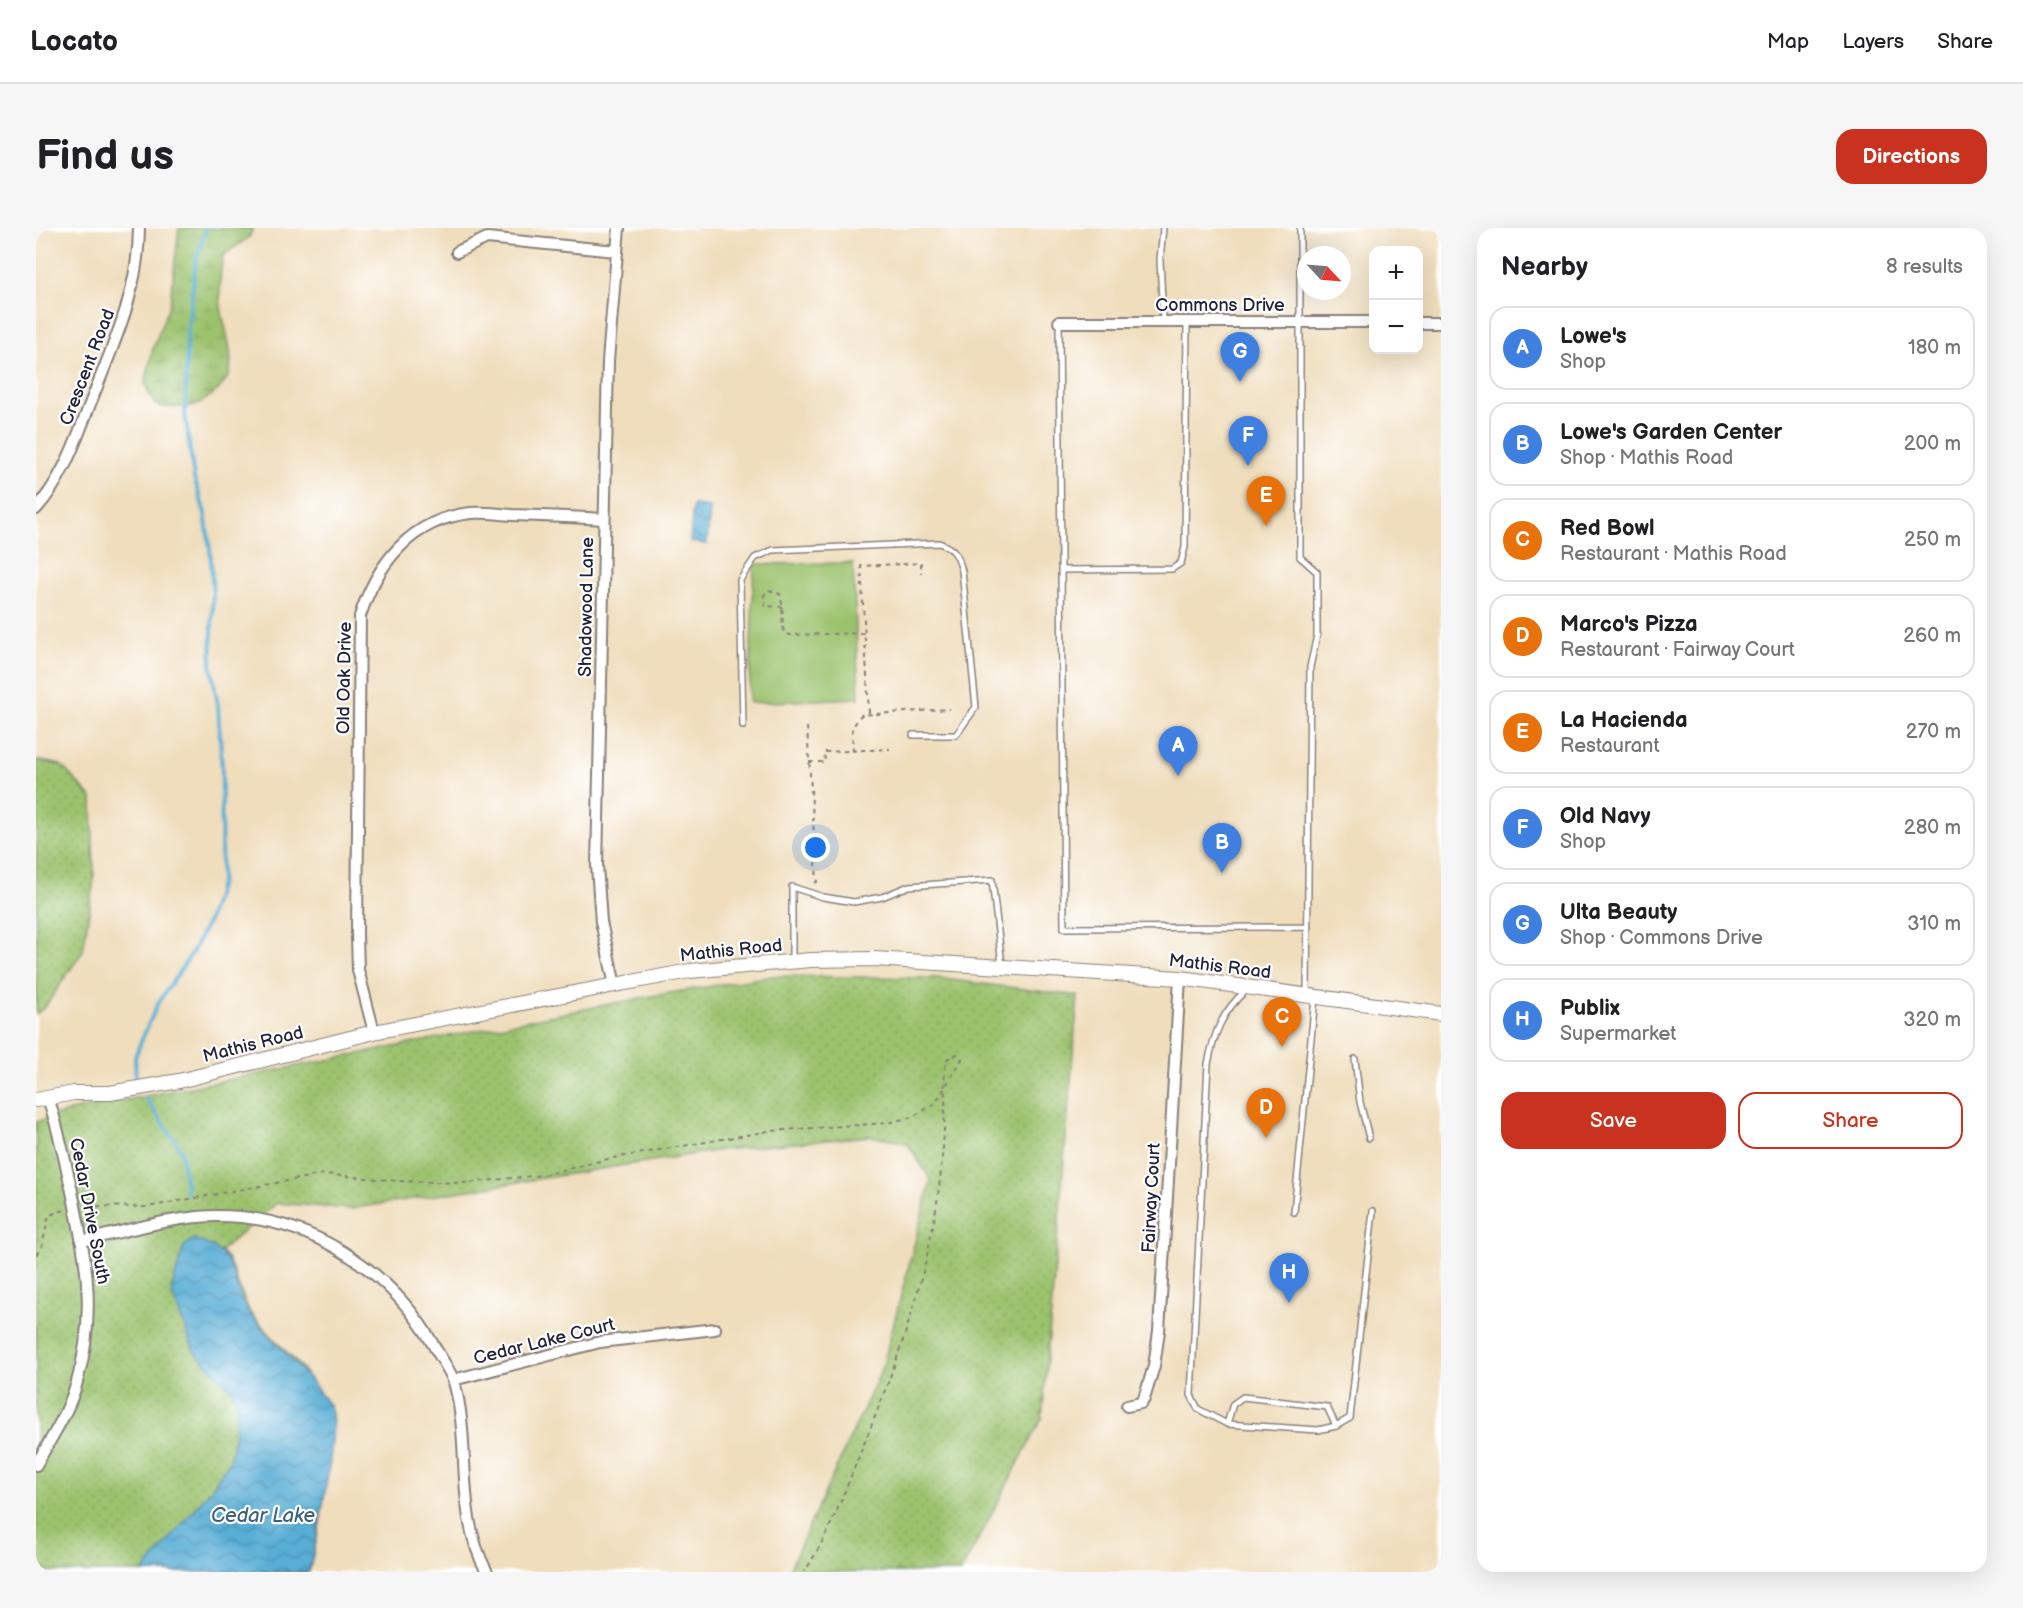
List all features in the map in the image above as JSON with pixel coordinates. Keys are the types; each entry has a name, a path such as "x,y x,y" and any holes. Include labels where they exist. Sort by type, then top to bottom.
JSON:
{"street":[{"name":"Crescent Road","path":"36,509 53,487 70,455 126,313 137,266 140,228"},
{"name":"Shadowood Lane","path":"615,985 601,922 597,866 608,361 619,228"},
{"path":"457,252 487,238 616,251"},
{"name":"Commons Drive","path":"1059,322 1369,322"},
{"path":"1423,323 1441,323"},
{"name":"Old Oak Drive","path":"374,1032 358,970 357,935 360,616 369,588 387,559 412,536 441,521 471,513 604,519"},
{"name":"Mathis Road","path":"42,1099 74,1093 110,1093 179,1080 374,1032 690,971 792,961 874,959 1180,978 1441,1014"},
{"name":"Fairway Court","path":"1126,1406 1141,1403 1148,1390 1159,1331 1180,978"},
{"name":"Cedar Drive South","path":"36,1465 70,1402 86,1349 89,1295 88,1272 75,1207 42,1099"},
{"path":"81,1241 213,1216 260,1220 306,1233 353,1257 392,1289 427,1334 453,1380 460,1422 469,1527 487,1572"},
{"name":"Cedar Lake Court","path":"453,1380 600,1342 715,1329"}],"lane":[{"path":"1163,228 1160,260 1163,321"},
{"path":"1294,1212 1311,996 1308,927 1310,667 1317,635 1317,572 1300,557 1300,228"},
{"path":"1062,570 1172,568 1181,563 1185,547 1187,321"},
{"path":"1059,322 1064,928 1308,927"},
{"path":"743,726 740,580 755,558 773,550 939,543 950,546 957,555 963,571 976,707 956,735 913,735"},
{"path":"792,961 792,887 823,897 854,902 882,897 909,886 992,880 1002,967"},
{"path":"1250,987 1221,1017 1214,1034 1208,1064 1191,1395 1198,1408 1227,1424 1318,1430 1336,1426 1350,1418 1373,1211"},
{"path":"1355,1059 1360,1102 1369,1138"},
{"path":"1227,1424 1233,1404 1243,1397 1327,1407 1336,1426"}],"path":[{"path":"869,712 861,566 921,563 921,573"},
{"path":"783,607 765,606 764,595 769,590 780,594 783,607 782,624 784,632 790,635 865,633"},
{"path":"853,751 852,728 861,715 869,712 949,709"},
{"path":"801,890 803,884 817,882 807,727"},
{"path":"809,762 825,762 824,752 890,749"},
{"path":"36,1256 42,1246 49,1215 75,1207 99,1204 147,1207 324,1174 399,1181 463,1183 543,1175 608,1159 769,1131 887,1123 912,1117 934,1104 946,1088 962,1059 957,1054 947,1059 943,1071 946,1088 938,1195 920,1285 906,1334 880,1408 848,1485 824,1538 804,1572"}],"green space":[{"path":"179,228 253,228 249,237 223,256 220,295 231,361 228,377 218,390 205,400 187,407 174,408 155,405 145,385 153,348 170,303"},
{"path":"853,563 859,698 749,703 754,564"},
{"path":"36,760 61,765 92,798 94,879 83,951 45,1007 36,1014"},
{"path":"772,976 936,978 1078,996 1042,1418 961,1572 788,1572 882,1369 931,1180 907,1143 870,1136 721,1150 350,1209 277,1203 221,1251 228,1259 250,1313 301,1367 331,1409 332,1439 320,1524 309,1572 36,1572 36,1122 70,1111 640,998"}],"water":[{"path":"693,505 710,507 707,544 690,542"},
{"name":"Cedar Lake","path":"194,1239 221,1253 228,1262 243,1303 251,1315 294,1361 331,1409 333,1422 329,1464 309,1572 143,1572 212,1488 230,1460 234,1438 237,1408 232,1390 194,1351 171,1291 184,1246"}],"waterway":[{"path":"136,1082 135,1057 142,1039 158,1003 192,953 208,921 221,881 222,768 218,706 211,665 213,595 210,549 205,513 194,478 185,414 187,336 196,261 206,228"},
{"path":"146,1098 181,1150 187,1193"}],"place":[{"name":"Ulta Beauty","path":"1240,382"},
{"name":"Old Navy","path":"1248,466"},
{"name":"La Hacienda","path":"1266,526"},
{"name":"Lowe's","path":"1178,776"},
{"name":"Lowe's Garden Center","path":"1222,873"},
{"name":"Red Bowl","path":"1282,1047"},
{"name":"Marco's Pizza","path":"1266,1138"},
{"name":"Publix","path":"1289,1303"}]}
